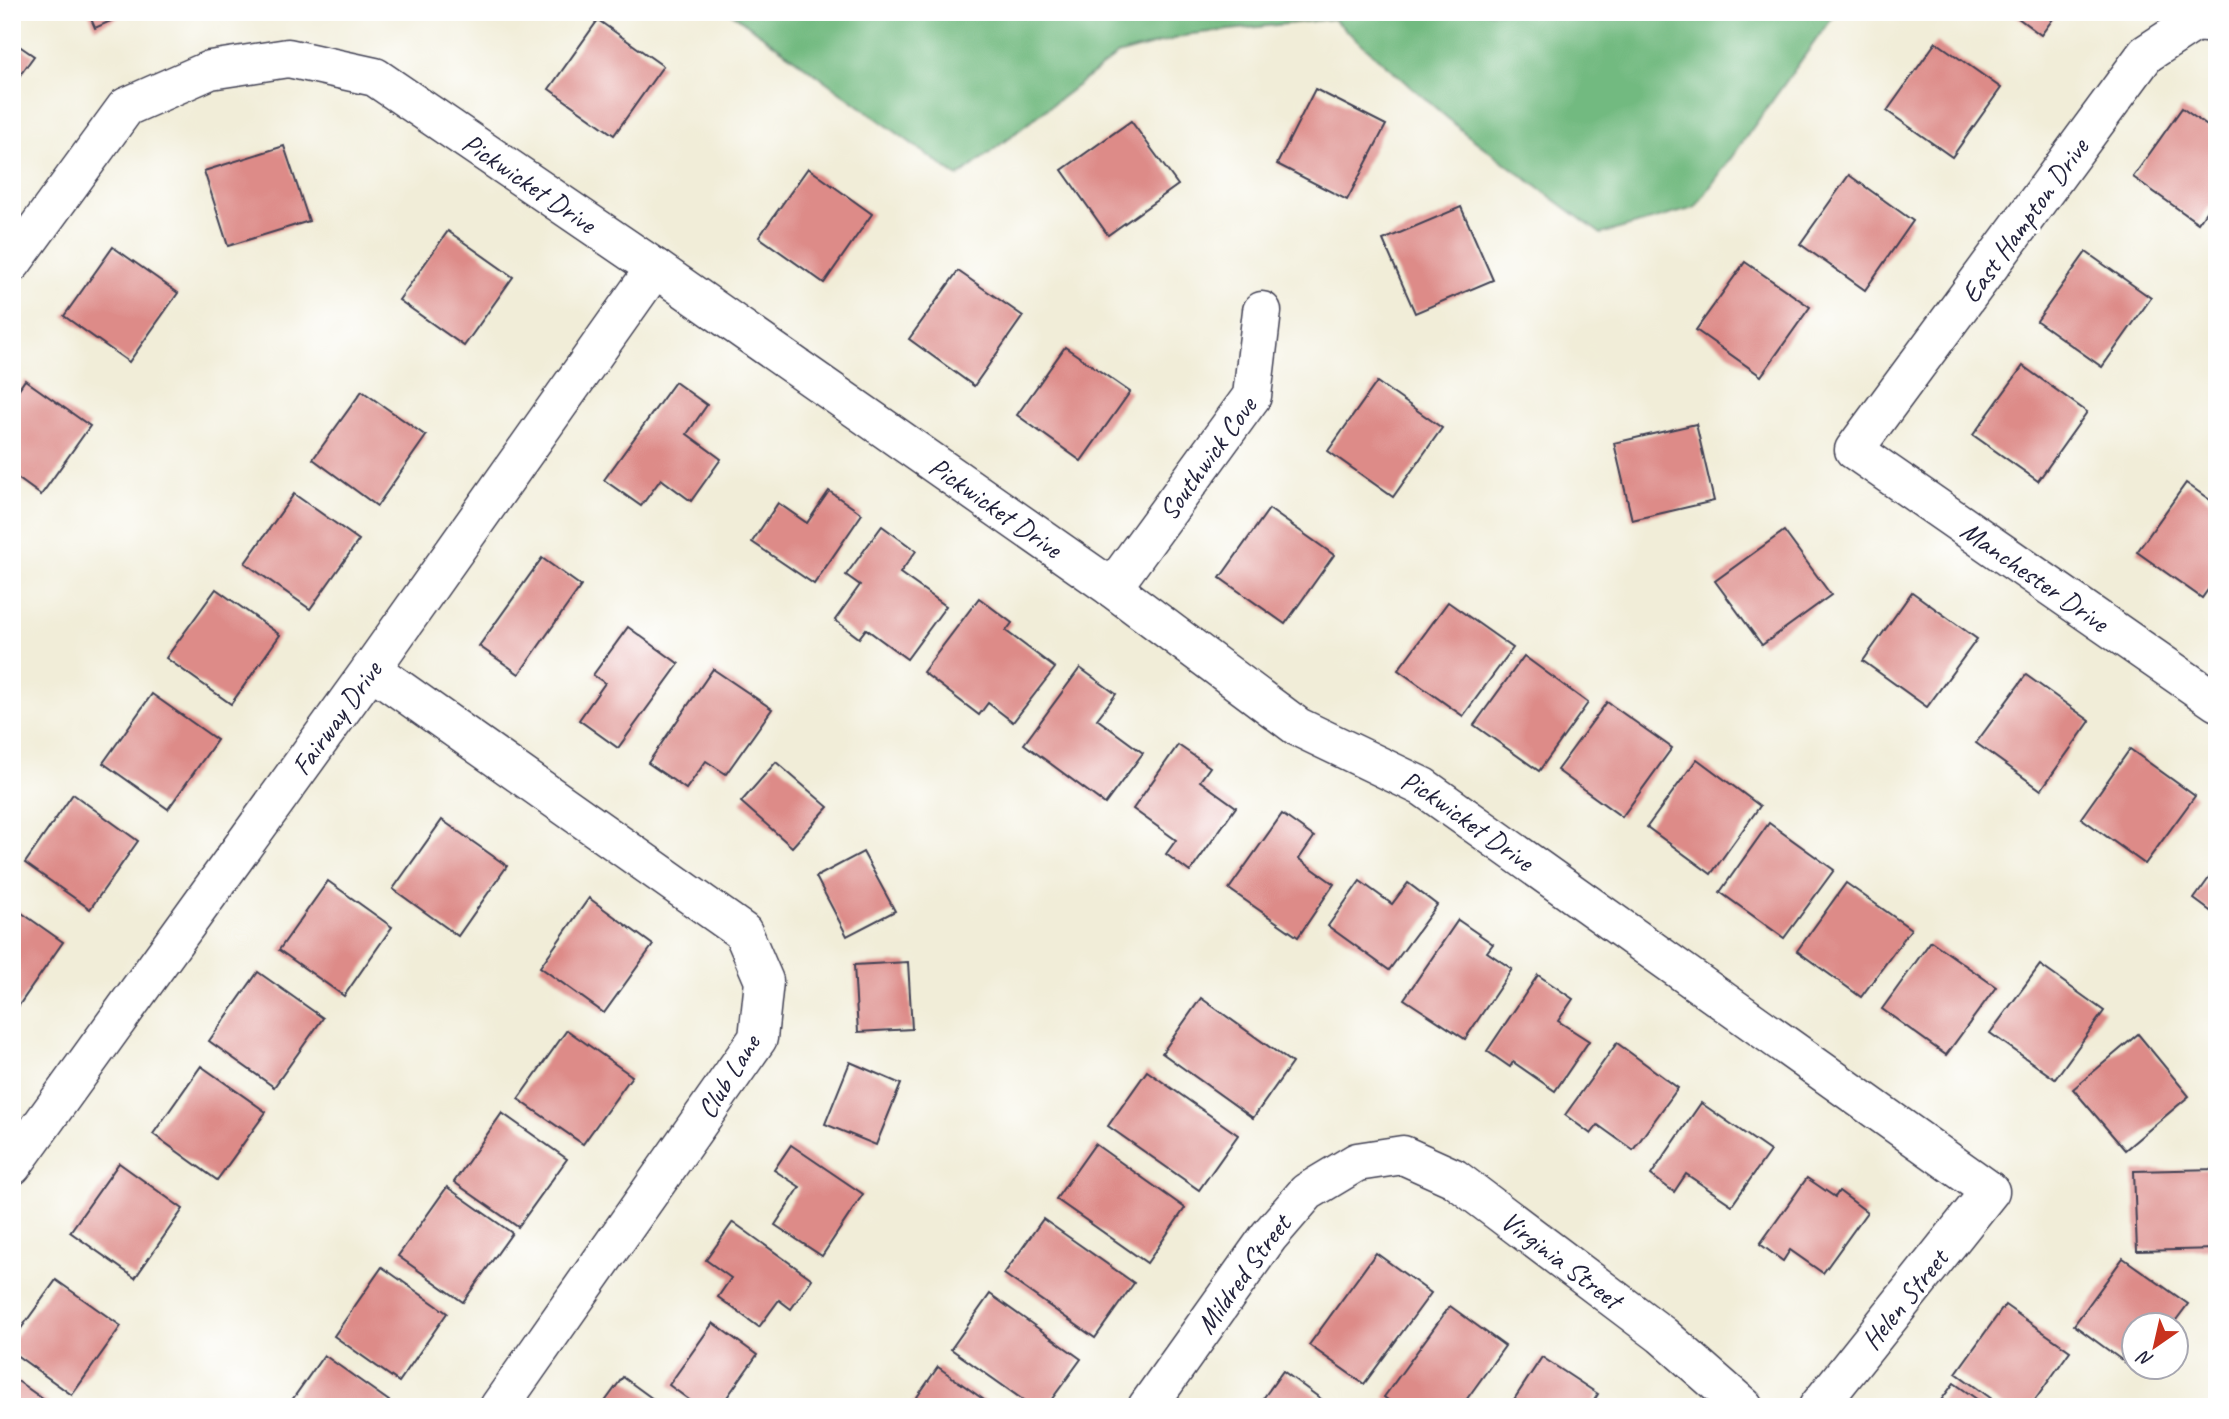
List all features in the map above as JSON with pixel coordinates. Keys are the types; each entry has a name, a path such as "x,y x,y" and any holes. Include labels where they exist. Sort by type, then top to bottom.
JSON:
{"street":[{"name":"East Hampton Drive","path":"1854,450 2146,54 2195,22 2217,24"},
{"name":"Pickwicket Drive","path":"12,263 126,107 210,70 288,58 375,77 656,268 1112,588 1298,727 1423,787 1990,1191"},
{"name":"Fairway Drive","path":"12,1166 656,268"},
{"name":"Southwick Cove","path":"1112,588 1252,396 1262,311"},
{"name":"Manchester Drive","path":"1854,450 2217,702"},
{"name":"Club Lane","path":"371,669 743,932 764,981 758,1038 499,1407"},
{"name":"Virginia Street","path":"1357,1162 1402,1156 1454,1178 1662,1335 1744,1407"},
{"name":"Mildred Street","path":"1147,1407 1269,1236 1307,1192 1357,1162"},
{"name":"Helen Street","path":"1818,1407 1990,1191"}],"green space":[{"path":"730,12 1836,12 1695,208 1601,234 1466,134 1333,19 1192,34 1117,55 958,177"}],"building":[{"path":"88,12 131,12 95,28"},
{"path":"2010,12 2058,12 2041,35"},
{"path":"598,20 663,66 614,135 549,89"},
{"path":"12,41 34,56 12,86"},
{"path":"1936,42 2001,88 1952,157 1887,111"},
{"path":"1315,89 1386,125 1347,200 1277,164"},
{"path":"2182,108 2217,133 2217,196 2198,223 2133,177"},
{"path":"1131,121 1178,185 1108,235 1062,170"},
{"path":"284,146 309,221 228,246 204,171"},
{"path":"808,168 872,214 824,283 759,237"},
{"path":"1849,175 1913,221 1865,290 1800,244"},
{"path":"1461,207 1493,280 1415,313 1383,240"},
{"path":"448,231 513,277 464,346 399,300"},
{"path":"113,247 178,293 129,362 64,316"},
{"path":"2086,252 2151,298 2102,367 2037,321"},
{"path":"1745,262 1810,307 1761,376 1696,330"},
{"path":"958,271 1023,316 974,386 909,339"},
{"path":"1065,347 1130,392 1081,461 1017,415"},
{"path":"2023,366 2087,412 2038,481 1973,435"},
{"path":"25,380 90,426 41,495 12,474 12,399"},
{"path":"675,382 707,405 687,434 721,459 691,501 661,479 641,506 604,480"},
{"path":"1377,382 1442,428 1393,497 1328,451"},
{"path":"362,391 426,436 377,506 313,459"},
{"path":"1696,424 1714,501 1632,520 1614,443"},
{"path":"2186,483 2217,505 2217,577 2202,598 2137,552"},
{"path":"829,491 862,514 814,584 752,542 778,503 807,523"},
{"path":"294,494 359,540 310,609 245,563"},
{"path":"1269,509 1334,555 1285,624 1220,578"},
{"path":"882,526 916,551 900,573 946,606 907,659 866,629 859,638 835,620 860,585 846,575"},
{"path":"1784,531 1831,595 1762,645 1715,581"},
{"path":"542,558 581,586 519,674 479,646"},
{"path":"216,589 280,635 231,704 166,658"},
{"path":"1912,592 1977,639 1927,707 1863,661"},
{"path":"979,598 1012,623 1006,631 1055,668 1013,722 988,703 979,715 923,672"},
{"path":"1448,602 1513,648 1463,716 1398,670"},
{"path":"628,627 679,664 618,748 579,720 605,683 593,675"},
{"path":"1524,656 1588,703 1539,771 1474,725"},
{"path":"1080,668 1116,694 1097,719 1143,753 1105,804 1024,744"},
{"path":"713,669 772,709 726,774 706,761 686,789 648,763"},
{"path":"2026,675 2090,721 2041,790 1976,743"},
{"path":"152,694 217,740 168,809 103,763"},
{"path":"1607,702 1672,748 1622,817 1557,770"},
{"path":"1178,745 1210,767 1200,781 1236,807 1190,872 1166,854 1176,840 1133,809"},
{"path":"2130,749 2195,796 2145,864 2081,818"},
{"path":"1697,759 1760,806 1711,874 1647,827"},
{"path":"776,762 828,807 792,847 741,802"},
{"path":"73,794 138,841 90,909 25,863"},
{"path":"1282,814 1314,837 1299,859 1334,884 1298,937 1229,889"},
{"path":"442,820 507,866 458,936 393,889"},
{"path":"1769,823 1834,870 1784,938 1720,892"},
{"path":"863,852 895,911 847,936 816,877"},
{"path":"2217,867 2217,916 2194,899"},
{"path":"328,881 392,927 344,996 279,950"},
{"path":"1360,881 1392,904 1408,883 1437,905 1389,970 1328,926"},
{"path":"1846,883 1911,929 1861,997 1797,951"},
{"path":"589,898 653,945 604,1013 540,967"},
{"path":"12,906 63,942 15,1011 12,1009"},
{"path":"1458,920 1493,944 1487,952 1512,969 1465,1039 1404,999"},
{"path":"1931,941 1996,987 1946,1055 1882,1009"},
{"path":"908,962 912,1029 858,1032 854,965"},
{"path":"2040,965 2104,1011 2055,1079 1990,1033"},
{"path":"258,972 323,1018 274,1087 209,1041"},
{"path":"1538,975 1573,999 1558,1021 1589,1041 1555,1091 1513,1062 1510,1067 1487,1051"},
{"path":"1201,998 1292,1063 1253,1118 1162,1053"},
{"path":"567,1030 632,1076 583,1144 518,1099"},
{"path":"2138,1034 2189,1096 2125,1150 2073,1089"},
{"path":"1617,1043 1678,1088 1633,1150 1598,1125 1591,1134 1565,1115"},
{"path":"850,1062 901,1084 876,1145 825,1124"},
{"path":"201,1066 266,1112 217,1180 153,1134"},
{"path":"1147,1071 1238,1135 1199,1190 1108,1126"},
{"path":"1701,1103 1770,1151 1732,1205 1686,1174 1674,1192 1651,1175"},
{"path":"502,1113 567,1159 518,1227 454,1182"},
{"path":"1095,1144 1185,1208 1147,1263 1056,1199"},
{"path":"791,1145 863,1194 822,1256 775,1225 800,1187 774,1170"},
{"path":"119,1163 183,1209 135,1278 70,1232"},
{"path":"2217,1169 2217,1249 2137,1251 2134,1171"},
{"path":"1807,1178 1835,1197 1839,1191 1867,1212 1823,1273 1790,1250 1783,1261 1760,1244"},
{"path":"447,1187 512,1233 463,1302 398,1256"},
{"path":"1043,1219 1134,1283 1095,1338 1004,1274"},
{"path":"733,1222 812,1279 791,1309 779,1300 759,1327 718,1297 731,1278 706,1260"},
{"path":"1376,1253 1431,1293 1364,1384 1309,1345"},
{"path":"2123,1258 2188,1304 2184,1310 2120,1310 2120,1359 2074,1325"},
{"path":"382,1267 447,1313 399,1382 334,1336"},
{"path":"56,1280 121,1326 72,1395 12,1352 12,1341"},
{"path":"990,1294 1081,1359 1046,1407 1033,1407 951,1349"},
{"path":"2005,1305 2070,1351 2030,1407 2003,1407 1956,1373"},
{"path":"1450,1306 1505,1346 1461,1407 1397,1407 1384,1397"},
{"path":"713,1323 757,1355 720,1407 699,1407 669,1385"},
{"path":"324,1355 389,1401 385,1407 287,1407"},
{"path":"1542,1357 1598,1394 1590,1407 1509,1407"},
{"path":"938,1367 994,1407 910,1407"},
{"path":"1283,1371 1332,1407 1257,1407"},
{"path":"12,1377 54,1407 12,1407"},
{"path":"623,1377 664,1407 601,1407"},
{"path":"1954,1383 1988,1407 1936,1407"}]}
